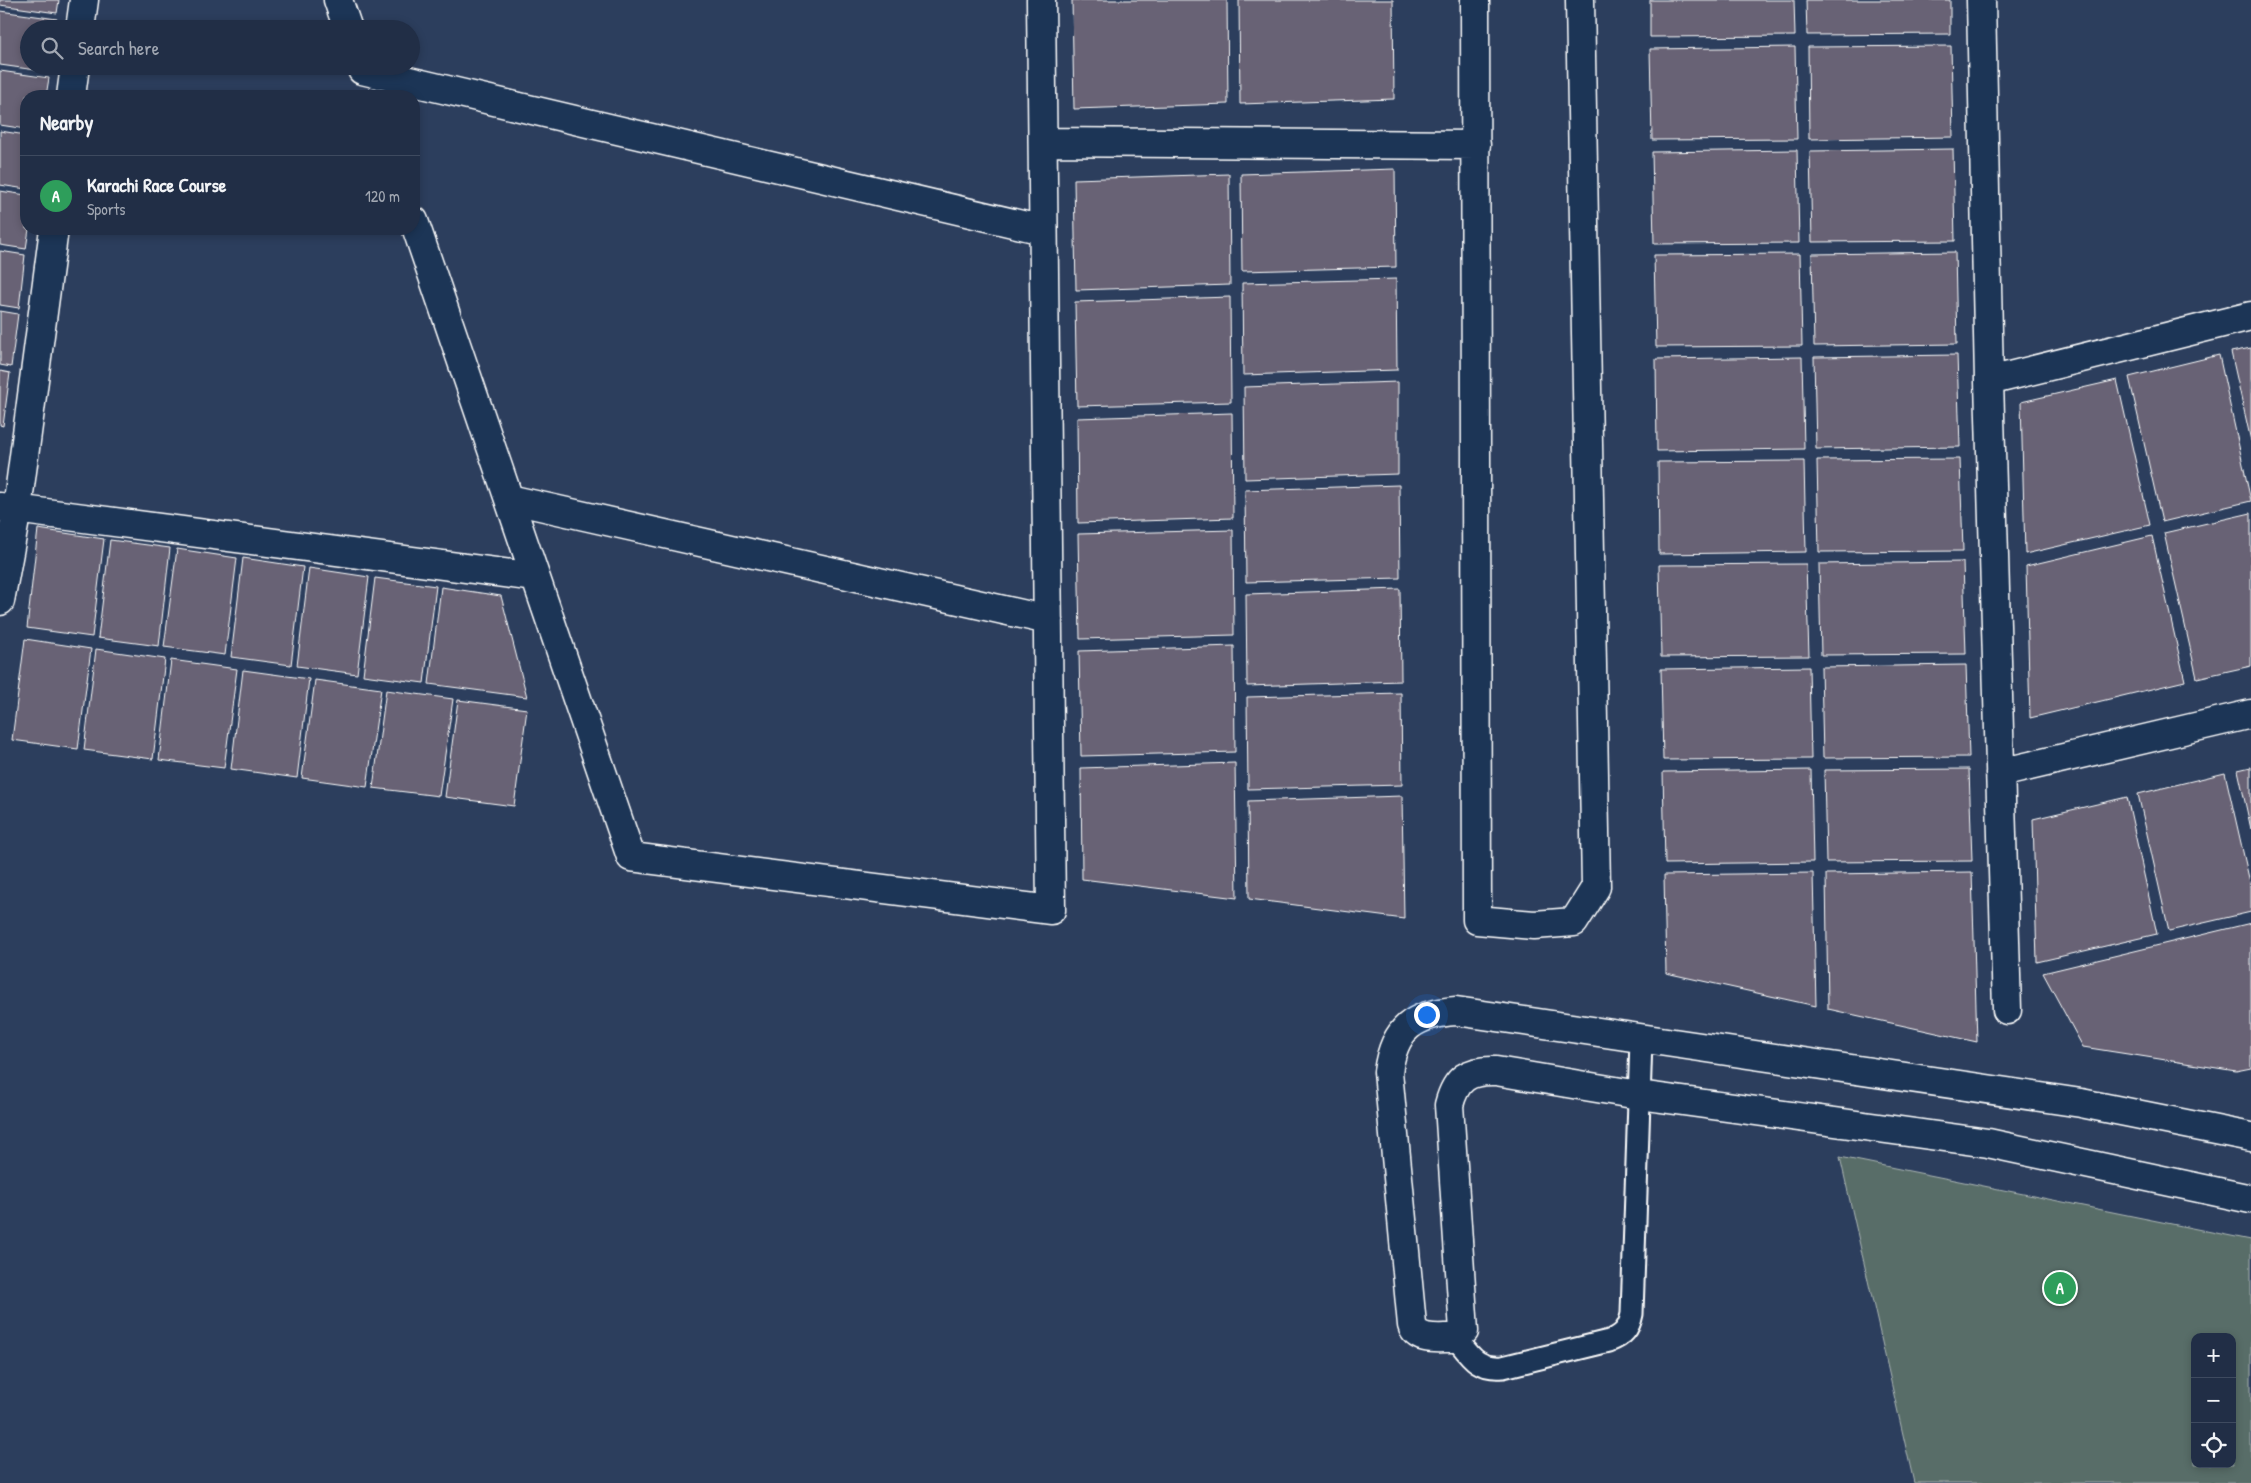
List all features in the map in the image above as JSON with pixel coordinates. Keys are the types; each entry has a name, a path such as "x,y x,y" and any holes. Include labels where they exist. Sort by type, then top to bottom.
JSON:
{"street":[{"path":"81,20 84,0"},
{"path":"338,0 345,20"},
{"path":"419,235 631,857 1052,910 1041,0"},
{"path":"1475,0 1477,920 1534,925 1574,922 1596,887 1580,0"},
{"path":"1981,0 1989,381 2007,1010"},
{"path":"72,90 74,75"},
{"path":"364,75 369,90"},
{"path":"391,75 1043,230"},
{"path":"1042,142 1476,145"},
{"path":"0,601 8,508 53,235"},
{"path":"1989,381 2251,316"},
{"path":"509,499 1048,620"},
{"path":"8,508 535,577"},
{"path":"2000,773 2251,714"},
{"path":"2251,1137 2081,1103 1641,1040 1456,1011 1433,1012 1411,1024 1400,1035 1390,1056 1388,1072 1412,1325 1414,1330 1422,1337 1456,1338 1461,1335 1465,1325 1449,1105 1452,1093 1458,1082 1480,1070 1639,1095 1988,1143 2251,1199"}],"lane":[{"path":"1456,1338 1471,1358 1491,1368 1503,1367 1609,1341 1619,1337 1626,1331 1632,1314 1641,1040"}],"green space":[{"path":"1840,1157 2251,1240 2251,1483 1914,1483"}],"building":[{"path":"0,0 59,0 57,13 0,5"},
{"path":"1072,0 1227,0 1228,104 1074,109"},
{"path":"1239,0 1393,0 1394,99 1240,104"},
{"path":"1650,0 1794,0 1795,36 1650,37"},
{"path":"1806,0 1950,0 1950,34 1807,35"},
{"path":"0,11 57,19 20,20 20,68 0,65"},
{"path":"1951,46 1953,137 1809,139 1808,47"},
{"path":"1795,47 1797,139 1652,140 1650,49"},
{"path":"0,71 49,78 47,90 20,90 20,128 0,125"},
{"path":"0,131 20,134 20,188 0,185"},
{"path":"1953,149 1955,241 1812,242 1810,151"},
{"path":"1797,150 1799,243 1654,244 1652,152"},
{"path":"1395,169 1396,267 1242,271 1241,174"},
{"path":"1229,174 1230,285 1076,290 1074,179"},
{"path":"0,191 20,194 20,235 28,235 26,249 0,245"},
{"path":"0,251 25,255 19,308 0,305"},
{"path":"1955,252 1957,344 1814,346 1812,254"},
{"path":"1800,254 1802,346 1656,347 1654,255"},
{"path":"1396,279 1397,370 1243,375 1242,283"},
{"path":"1230,297 1231,402 1077,406 1075,302"},
{"path":"0,311 18,314 11,367 0,365"},
{"path":"2251,348 2251,441 2231,352"},
{"path":"1957,355 1960,447 1816,449 1814,357"},
{"path":"2219,355 2251,501 2162,522 2129,377"},
{"path":"1802,357 1804,449 1657,451 1656,359"},
{"path":"0,371 10,373 3,426 0,425"},
{"path":"2117,380 2150,525 2025,554 2021,402"},
{"path":"1398,382 1398,474 1245,479 1244,387"},
{"path":"1232,413 1233,518 1078,523 1077,418"},
{"path":"1960,459 1963,551 1819,552 1817,460"},
{"path":"1804,461 1806,552 1659,554 1658,462"},
{"path":"1399,485 1400,578 1246,582 1245,490"},
{"path":"2251,513 2251,666 2197,678 2164,533"},
{"path":"38,529 104,539 92,637 27,628"},
{"path":"1233,530 1234,635 1080,639 1078,534"},
{"path":"2152,536 2185,681 2030,718 2026,566"},
{"path":"110,540 170,548 159,646 98,638"},
{"path":"177,549 237,558 225,655 164,647"},
{"path":"243,558 303,567 291,665 231,657"},
{"path":"1963,562 1966,654 1821,655 1819,564"},
{"path":"1806,564 1809,656 1661,657 1659,565"},
{"path":"309,568 369,577 357,674 297,666"},
{"path":"375,578 436,586 424,683 363,675"},
{"path":"441,587 501,596 527,697 429,684"},
{"path":"1400,589 1401,681 1247,686 1246,594"},
{"path":"25,639 91,649 78,749 12,740"},
{"path":"1234,646 1235,752 1081,756 1079,651"},
{"path":"96,649 165,659 153,759 84,750"},
{"path":"171,660 237,669 224,768 159,760"},
{"path":"1966,665 1969,757 1823,758 1821,667"},
{"path":"1809,667 1811,759 1663,760 1661,669"},
{"path":"243,670 309,679 297,778 231,769"},
{"path":"315,680 381,689 367,787 302,778"},
{"path":"386,690 453,699 439,796 373,788"},
{"path":"1401,693 1402,785 1248,789 1247,697"},
{"path":"458,700 527,709 514,806 445,797"},
{"path":"1235,763 1237,898 1082,879 1081,768"},
{"path":"2251,767 2251,829 2238,770"},
{"path":"1969,769 1972,861 1826,862 1824,770"},
{"path":"1811,770 1813,862 1665,864 1663,772"},
{"path":"2225,773 2251,887 2251,912 2169,931 2138,794"},
{"path":"1402,796 1404,919 1249,899 1248,801"},
{"path":"2127,797 2157,934 2037,962 2033,819"},
{"path":"1972,872 1977,1042 1828,1009 1826,874"},
{"path":"1813,873 1816,1006 1666,973 1664,875"},
{"path":"2251,923 2251,1068 2236,1071 2083,1047 2043,973"}],"place":[{"name":"Karachi Race Course","path":"2060,1288"}]}
